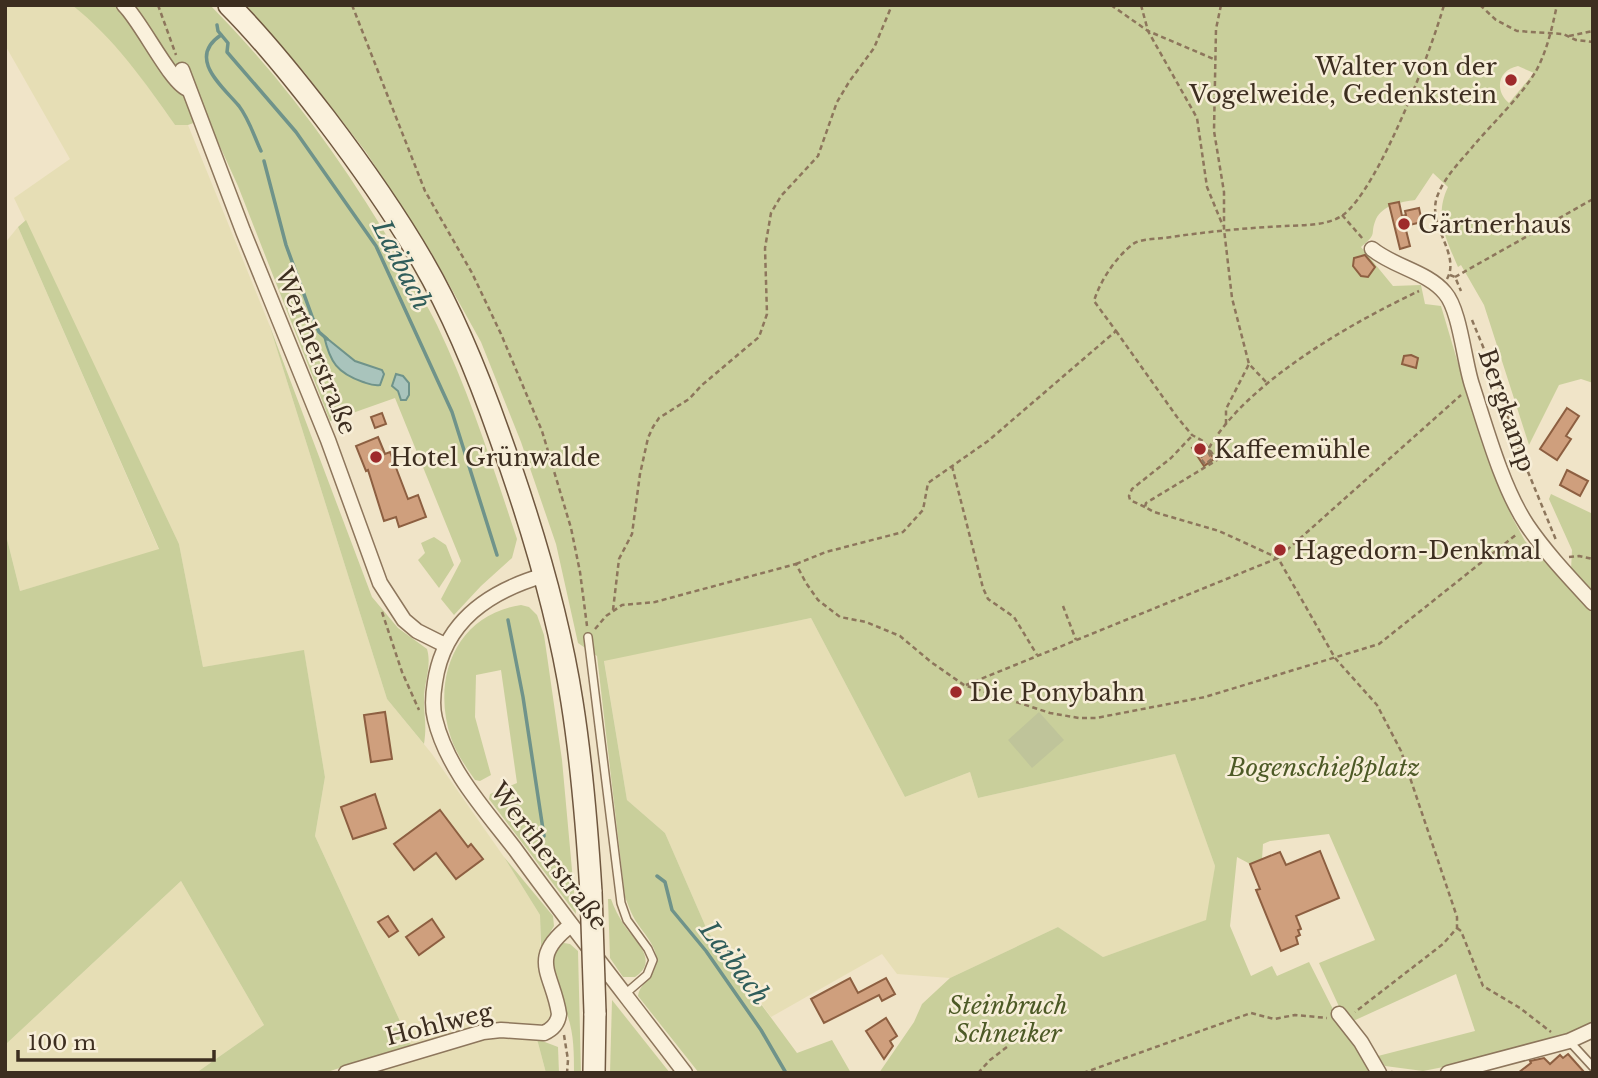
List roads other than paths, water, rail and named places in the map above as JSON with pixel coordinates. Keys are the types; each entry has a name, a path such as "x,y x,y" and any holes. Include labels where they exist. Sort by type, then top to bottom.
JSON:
{"main road":[{"path":"229,5 292,75 353,155 423,263 457,331 488,404 526,509 545,575 572,701 587,825 595,1013 594,1073"}],"street":[{"name":"Wertherstraße","path":"124,5 149,38 177,83 189,89"},
{"name":"Wertherstraße","path":"182,70 248,243 328,440 380,583 404,620 417,631 445,645"},
{"name":"Bergkamp","path":"1372,249 1393,264 1434,283 1447,294 1472,385 1499,462 1528,526 1593,603"},
{"name":"Wertherstraße","path":"545,575 526,580 487,599 471,612 445,645 438,665 434,692 435,718 445,747 462,778 570,925 685,1073"},
{"name":"Hohlweg","path":"346,1073 483,1032 501,1030 544,1033 555,1026 559,1014 547,977 546,956 554,939 570,925"},
{"path":"1342,1017 1379,1073"},
{"path":"1448,1073 1563,1043 1593,1030"}],"lane":[{"path":"588,636 621,903 627,920 648,948 653,960 647,975 625,994"},
{"path":"1563,1043 1593,1067"}],"water":[{"path":"324,336 355,361 382,370 384,374 380,385 363,382 341,370 332,360"},
{"path":"396,374 403,376 409,383 406,400 401,400 398,391 392,386"}],"waterway":[{"name":"Laibach","path":"217,25 218,31 228,43 227,52 296,132 376,246 452,412 497,555"},
{"path":"221,35 211,44 207,63 217,81 243,111 261,151"},
{"path":"264,161 286,245 313,319 319,332 327,339"},
{"name":"Laibach","path":"508,620 523,697 544,836"},
{"name":"Laibach","path":"657,876 665,882 672,910 706,951 761,1030 786,1073"}],"place":[{"name":"Walter von der Vogelweide, Gedenkstein","path":"1511,80"},
{"name":"Gärtnerhaus","path":"1404,224"},
{"name":"Kaffeemühle","path":"1200,449"},
{"name":"Hotel Grünwalde","path":"376,457"},
{"name":"Hagedorn-Denkmal","path":"1280,550"},
{"name":"Die Ponybahn","path":"956,692"}],"park label":[{"name":"Bogenschießplatz","path":"1324,767"},
{"name":"Steinbruch Schneiker","path":"1008,1019"}]}
